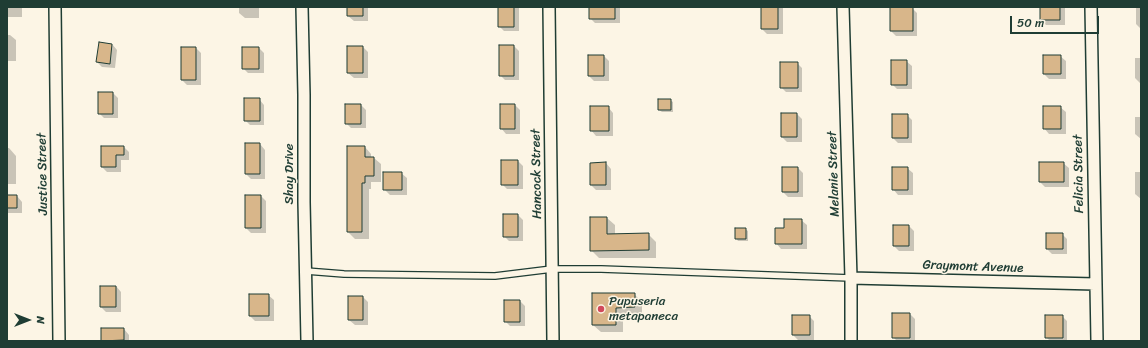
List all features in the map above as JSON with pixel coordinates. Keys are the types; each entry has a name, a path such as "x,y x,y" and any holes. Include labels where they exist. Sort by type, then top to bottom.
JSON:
{"street":[{"name":"Justice Street","path":"55,7 59,341"},
{"name":"Shay Drive","path":"302,7 307,341"},
{"name":"Hancock Street","path":"549,7 553,341"},
{"name":"Melanie Street","path":"843,7 851,278 851,341"},
{"name":"Felicia Street","path":"1091,7 1097,341"},
{"name":"Graymont Avenue","path":"851,278 1095,284"}],"lane":[{"path":"306,271 344,274 495,276 552,268 601,268 851,278"}],"building":[{"path":"347,7 363,7 363,16 347,16"},
{"path":"498,7 514,7 514,27 498,27"},
{"path":"589,7 615,7 615,19 589,19"},
{"path":"761,7 778,7 778,29 761,29"},
{"path":"890,7 913,7 913,31 890,31"},
{"path":"1040,7 1060,7 1060,20 1040,20"},
{"path":"99,42 112,44 110,64 96,62"},
{"path":"499,45 514,45 514,76 499,76"},
{"path":"347,46 363,46 363,73 347,73"},
{"path":"181,47 196,47 196,80 181,80"},
{"path":"242,47 259,47 259,69 242,69"},
{"path":"588,55 604,55 604,76 588,76"},
{"path":"1043,55 1061,55 1061,74 1043,74"},
{"path":"891,60 907,60 907,85 891,85"},
{"path":"780,62 798,62 798,88 780,88"},
{"path":"98,92 113,92 113,114 98,114"},
{"path":"244,98 260,98 260,121 244,121"},
{"path":"658,99 671,99 671,110 658,110"},
{"path":"345,104 361,104 361,124 345,124"},
{"path":"500,104 515,104 515,129 500,129"},
{"path":"590,106 609,106 609,131 590,131"},
{"path":"1043,106 1061,106 1061,129 1043,129"},
{"path":"781,113 797,113 797,137 781,137"},
{"path":"892,114 908,114 908,138 892,138"},
{"path":"245,143 260,143 260,174 245,174"},
{"path":"101,146 124,146 124,155 116,155 116,167 101,167"},
{"path":"347,146 365,146 365,157 374,157 374,176 365,176 365,183 362,183 362,232 347,232"},
{"path":"501,160 518,160 518,185 501,185"},
{"path":"606,162 606,185 590,185 590,163"},
{"path":"1039,162 1064,162 1064,182 1039,182"},
{"path":"782,167 798,167 798,192 782,192"},
{"path":"892,167 908,167 908,190 892,190"},
{"path":"383,172 402,172 402,190 383,190"},
{"path":"7,195 17,195 17,208 7,208"},
{"path":"245,195 261,195 261,228 245,228"},
{"path":"503,214 518,214 518,237 503,237"},
{"path":"590,217 607,217 607,234 649,233 649,250 590,251"},
{"path":"784,219 802,219 802,244 775,244 775,228 784,228"},
{"path":"893,225 909,225 909,246 893,246"},
{"path":"735,228 746,228 746,239 735,239"},
{"path":"1046,233 1063,233 1063,249 1046,249"},
{"path":"100,286 116,286 116,307 100,307"},
{"name":"Pupuseria metapaneca","path":"592,293 635,293 635,307 616,308 616,325 592,325"},
{"path":"249,294 269,294 269,316 249,316"},
{"path":"348,296 363,296 363,320 348,320"},
{"path":"504,300 520,300 520,322 504,322"},
{"path":"892,313 910,313 910,338 892,338"},
{"path":"792,315 810,315 810,335 792,335"},
{"path":"1045,315 1063,315 1063,338 1045,338"},
{"path":"101,328 124,328 124,340 101,341"}],"place":[{"name":"Pupuseria metapaneca","path":"601,309"}]}
